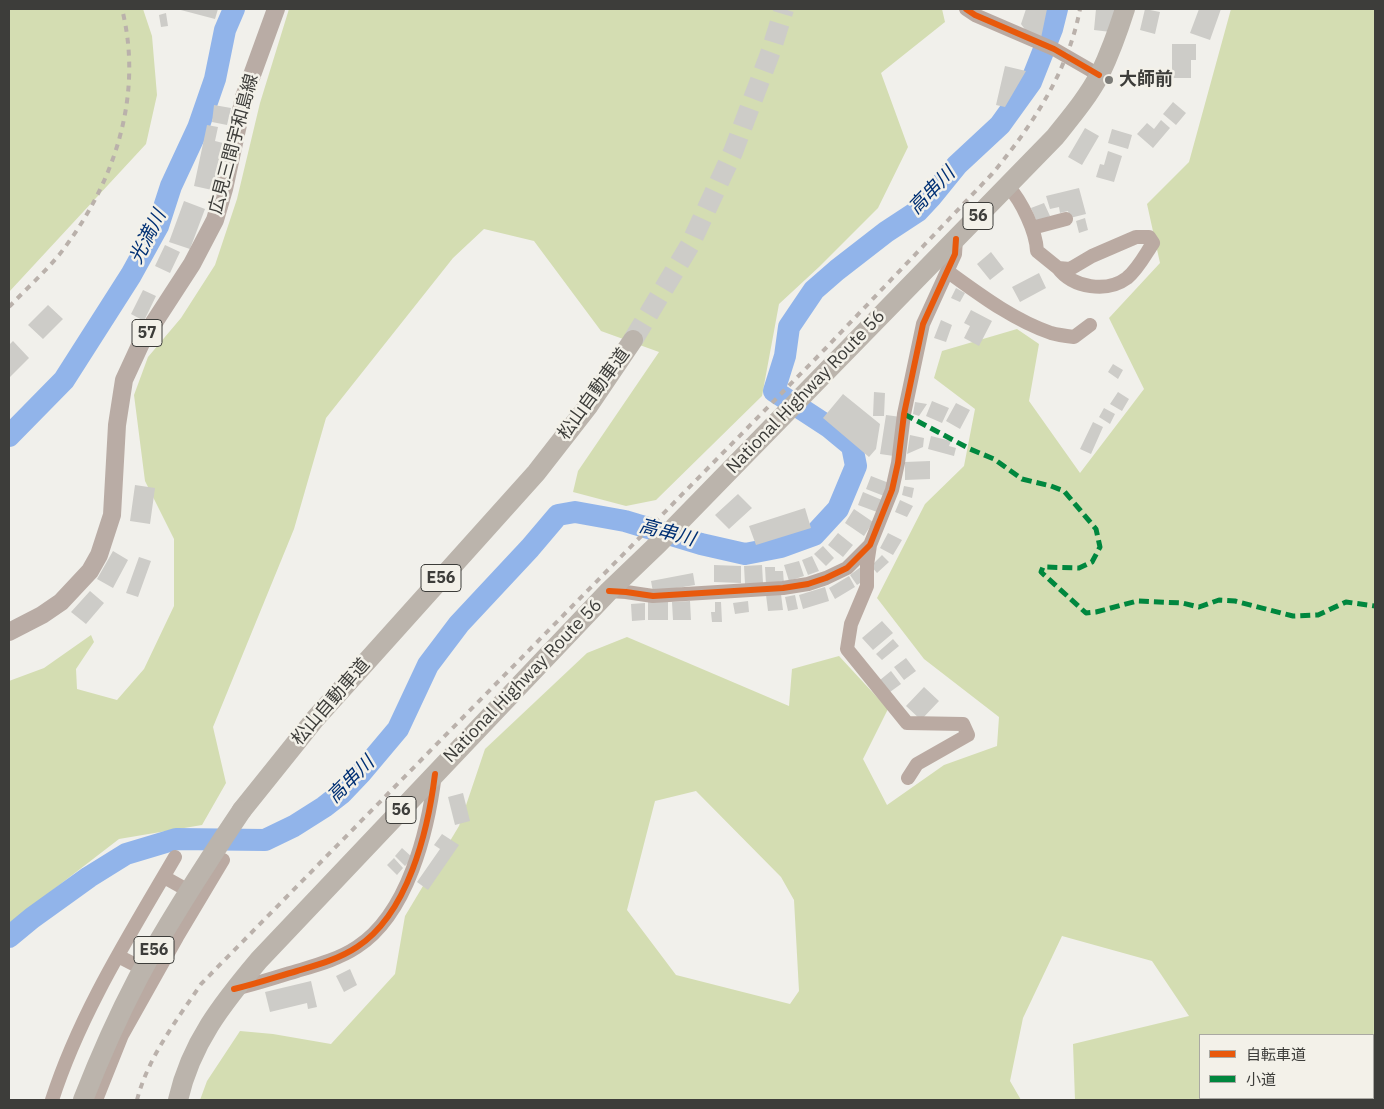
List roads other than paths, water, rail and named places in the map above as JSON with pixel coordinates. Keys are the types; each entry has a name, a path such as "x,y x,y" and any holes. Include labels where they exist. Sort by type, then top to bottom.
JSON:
{"highway":[{"name":"National Highway Route 56","path":"178,1100 182,1084 197,1046 226,999 259,960 609,591 658,544 1055,137 1078,108 1099,75 1113,44 1125,9"},
{"name":"松山自動車道","path":"83,1100 116,1023 138,978 193,884 242,810 315,719 536,472 589,405 633,340"}],"main road":[{"name":"広見三間宇和島線","path":"9,632 42,615 61,602 90,571 99,554 112,515 117,425 124,380 142,341 192,264 215,220 224,189 244,97 276,9"}],"street":[{"path":"966,9 975,15 1054,49 1099,75"},
{"path":"1008,186 1014,192 1032,228 1037,251 1058,268 1064,276 1087,286 1100,287 1125,279 1136,269 1153,243 1149,237 1136,237 1092,256 1070,269 1058,268"},
{"path":"1032,228 1066,219"},
{"path":"908,778 917,764 968,735 962,724 908,723 847,649 851,624 867,586 870,544 892,490 898,463 904,414 923,324 955,254 956,239"},
{"path":"947,272 986,299 1032,325 1053,334 1074,337 1090,325"},
{"path":"609,591 653,596 784,588 808,584 847,568 870,544"},
{"path":"234,989 336,958 357,947 375,933 392,912 416,862 431,808 435,774"},
{"path":"52,1100 62,1068 93,999 175,857"},
{"path":"96,1100 122,1035 223,860"},
{"path":"164,877 200,898"},
{"path":"118,956 156,976"}],"waterway":[{"name":"光満川","path":"9,436 64,380 131,275 158,226 171,186 198,128 215,79 225,30 234,9"},
{"name":"高串川","path":"9,937 89,877 126,854 176,839 265,840 294,826 324,807 342,793 361,773 398,729 428,665 459,624 558,515 575,512 625,521 701,544 745,554 781,547 814,535 838,509 856,466 852,446 829,427 774,391 785,356 789,327 814,290 886,232 918,211 957,165 1000,125 1031,82 1052,29 1057,9"}],"tunnel":[{"path":"633,340 690,245 733,152 771,51 784,9"}],"railway":[{"path":"9,307 59,255 95,199 109,169 126,107 129,74 128,42 122,9"},
{"path":"137,1100 148,1069 156,1054 201,984 825,349 992,174 1021,137 1046,97 1067,55 1080,9"}],"place":[{"name":"大師前","path":"1109,80"}]}
